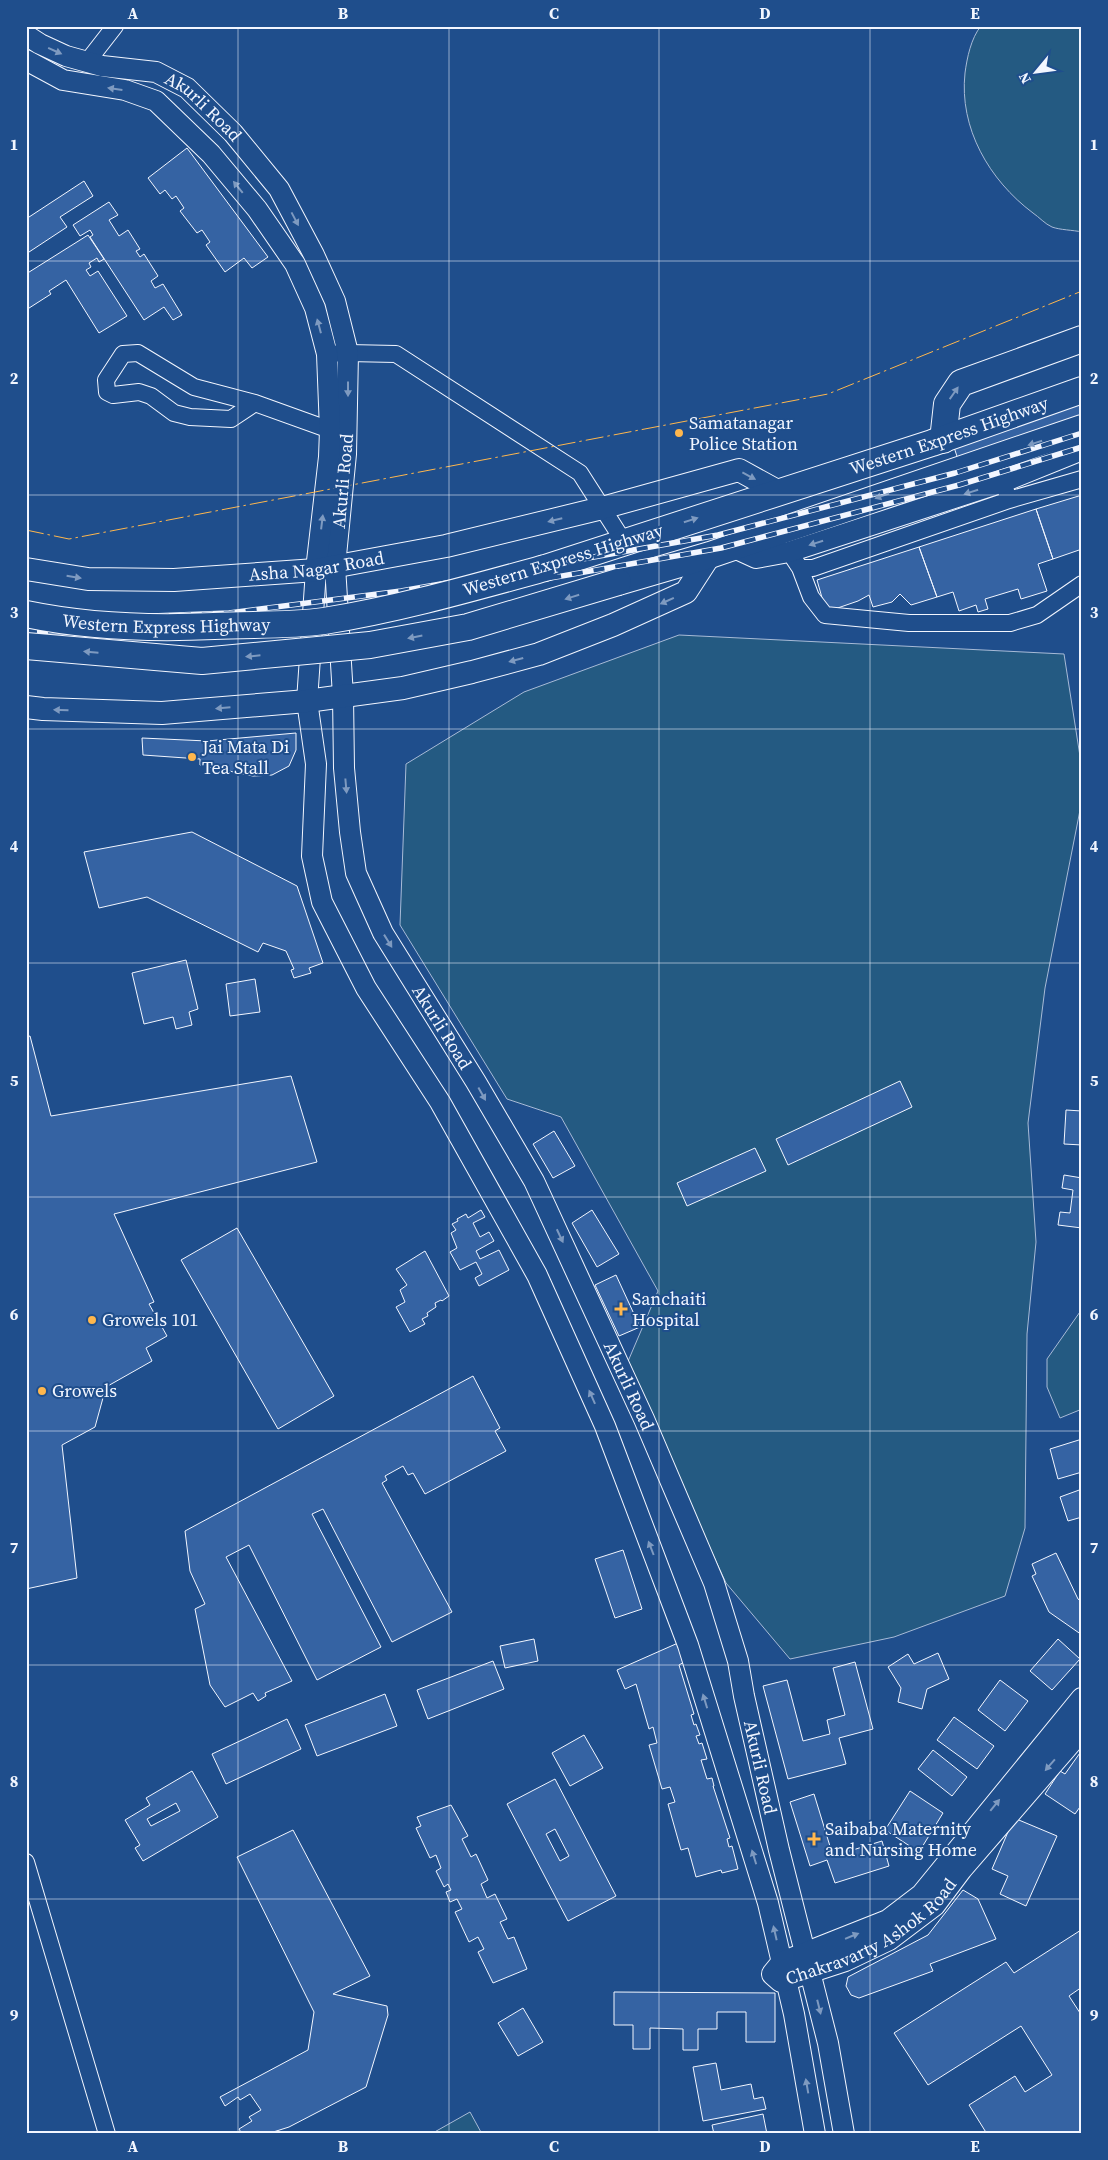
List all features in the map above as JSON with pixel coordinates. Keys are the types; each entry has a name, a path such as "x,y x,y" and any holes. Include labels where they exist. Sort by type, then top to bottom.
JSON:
{"highway":[{"path":"943,440 947,404 961,383 1080,345"},
{"name":"Western Express Highway","path":"26,614 50,619 131,627 263,626 323,621 417,603 545,568 943,440 1082,390"},
{"name":"Western Express Highway","path":"26,646 202,661 370,645 468,627 721,551 789,551 1082,428"}],"main road":[{"name":"Asha Nagar Road","path":"26,569 88,579 174,580 326,568 446,546 602,508 739,470 779,492"},
{"path":"26,707 162,713 307,701 402,688 539,654 613,625 686,592 721,551"},
{"name":"Chakravarty Ashok Road","path":"784,1971 808,1962 845,1960 889,1939 934,1905 946,1877 1082,1698"},
{"name":"Chakravarty Ashok Road","path":"946,1877 1080,1734"}],"street":[{"path":"87,62 115,26"},
{"name":"Akurli Road","path":"26,35 49,48 87,62 102,66 156,72 187,88 233,133 279,189 314,254 336,301 348,353 346,454 326,568 307,701 316,764 312,856 322,902 366,988 440,1102 537,1275 605,1426 688,1644 768,1903 794,2014 815,2134"},
{"name":"Akurli Road","path":"26,60 63,80 125,90 156,101 211,154 256,209 295,264 315,308 327,354 330,430 326,568 343,696 344,768 356,873 383,933 476,1082 534,1181 644,1419 714,1583 738,1661 744,1696 777,1840 828,2043 844,2134"},
{"path":"255,403 231,418 190,417 174,413 152,396 139,392 113,395 107,392 106,380 123,354 138,353 194,387 255,403 330,430"},
{"path":"327,354 396,354 580,474 624,542"},
{"path":"1006,491 1082,450"},
{"path":"1082,479 1006,491 789,551 811,597 825,615 909,623 1010,623 1037,615 1082,584"},
{"path":"26,1862 107,2134"}],"shaded area":[{"path":"981,26 1082,26 1082,232 1049,226 1017,200 1003,185 980,151 972,133 964,93 968,55 972,42"},
{"path":"679,635 1064,654 1082,769 1082,800 1045,988 1028,1123 1036,1242 1027,1334 1025,1528 1005,1596 894,1637 790,1659 726,1583 626,1366 658,1291 561,1117 507,1099 400,925 406,764 524,692"},
{"path":"1082,1309 1082,1409 1060,1418 1047,1387 1047,1359"},
{"path":"470,2112 482,2134 431,2134"}],"building":[{"path":"187,148 268,257 252,268 244,258 225,272 206,245 210,242 202,230 197,233 180,211 184,208 176,196 172,199 165,190 160,194 148,178"},
{"path":"84,181 93,196 60,217 67,227 26,254 26,219"},
{"path":"109,202 118,215 109,220 119,236 128,230 140,249 136,251 140,257 144,254 158,276 151,281 155,288 163,284 182,315 173,320 164,307 144,320 90,237 93,235 90,230 80,236 73,225"},
{"path":"88,235 104,259 99,262 97,258 89,263 91,267 86,270 90,276 98,271 127,316 99,333 66,280 49,291 51,294 26,310 26,274"},
{"path":"1082,393 1082,460 970,496 950,435"},
{"path":"1082,495 1082,549 1053,559 1036,509"},
{"path":"1036,509 1053,559 1038,564 1047,591 1021,599 1018,589 985,599 988,609 978,612 976,605 959,611 953,592 937,597 919,547"},
{"path":"919,547 937,597 911,605 900,594 892,602 873,607 869,595 858,601 826,612 817,580"},
{"path":"296,733 296,750 289,766 272,775 253,776 200,765 200,759 143,755 142,738 207,741"},
{"path":"192,832 297,886 323,963 309,968 311,973 294,978 291,970 294,969 286,951 263,943 258,952 147,897 99,908 84,852"},
{"path":"186,960 198,1009 189,1012 192,1025 176,1029 173,1017 144,1024 132,973"},
{"path":"255,979 260,1012 230,1016 226,984"},
{"name":"Growels 101","path":"30,1036 51,1116 291,1076 317,1162 114,1214 154,1302 149,1304 167,1336 146,1348 152,1361 106,1387 95,1427 62,1445 77,1578 26,1589 26,1037"},
{"path":"900,1081 912,1107 788,1165 776,1139"},
{"path":"1066,1110 1082,1111 1082,1145 1064,1144"},
{"path":"554,1131 575,1166 553,1178 533,1144"},
{"path":"755,1148 766,1171 687,1206 677,1183"},
{"path":"1064,1175 1082,1178 1082,1228 1058,1225 1060,1212 1070,1213 1073,1190 1062,1188"},
{"path":"481,1210 485,1217 473,1223 480,1237 489,1232 494,1241 476,1251 480,1259 499,1250 509,1270 479,1286 475,1278 482,1274 476,1262 460,1270 450,1252 457,1248 451,1233 456,1230 452,1224 466,1214 468,1218"},
{"path":"592,1210 619,1254 597,1267 572,1223"},
{"path":"237,1228 334,1396 278,1429 181,1260"},
{"path":"425,1251 449,1296 435,1303 436,1307 427,1313 428,1316 422,1319 425,1324 410,1332 396,1307 405,1302 400,1290 407,1285 396,1269"},
{"path":"616,1275 640,1327 619,1336 595,1285"},
{"path":"473,1376 500,1428 495,1431 506,1451 425,1494 413,1473 408,1475 403,1466 385,1476 387,1480 382,1483 452,1612 392,1642 323,1509 312,1514 381,1647 317,1680 249,1545 226,1557 292,1681 265,1693 266,1696 258,1701 253,1693 225,1707 210,1685 195,1609 205,1604 190,1571 185,1531"},
{"path":"1082,1439 1082,1472 1058,1479 1050,1449"},
{"path":"1082,1489 1082,1517 1068,1521 1060,1497"},
{"path":"623,1550 642,1609 615,1618 595,1559"},
{"path":"1056,1553 1078,1599 1082,1602 1082,1635 1049,1612 1032,1576 1036,1574 1032,1564"},
{"path":"534,1639 538,1661 505,1668 500,1646"},
{"path":"1058,1639 1080,1659 1052,1690 1030,1671"},
{"path":"678,1643 686,1661 679,1665 694,1714 691,1715 694,1725 696,1724 700,1735 696,1736 699,1744 702,1743 707,1759 701,1760 707,1779 712,1778 730,1838 727,1839 729,1847 732,1846 738,1869 722,1873 721,1870 696,1877 688,1848 681,1850 668,1804 675,1802 670,1787 662,1789 649,1745 657,1743 653,1727 649,1729 636,1684 625,1689 617,1670"},
{"path":"938,1653 949,1679 927,1689 922,1709 898,1702 901,1688 888,1667 908,1654 914,1664"},
{"path":"493,1661 504,1689 428,1719 417,1690"},
{"path":"855,1662 873,1729 839,1738 846,1764 788,1779 763,1686 787,1680 803,1741 830,1734 827,1720 845,1715 833,1668"},
{"path":"1000,1680 1028,1701 1005,1731 978,1710"},
{"path":"385,1694 397,1726 317,1756 305,1725"},
{"path":"954,1717 994,1746 977,1769 937,1740"},
{"path":"287,1719 301,1749 226,1784 212,1754"},
{"path":"584,1735 603,1768 570,1786 552,1753"},
{"path":"933,1750 967,1777 952,1796 918,1769"},
{"path":"1082,1750 1082,1804 1075,1814 1045,1794 1060,1771 1065,1774"},
{"path":"192,1771 218,1817 143,1861 135,1848 140,1845 125,1820 150,1805 146,1798","holes":["176,1803 180,1811 151,1826 147,1819"]},
{"path":"555,1779 616,1896 568,1921 507,1804","holes":["555,1829 569,1856 560,1861 546,1834"]},
{"path":"910,1791 943,1813 919,1852 885,1830"},
{"path":"814,1794 833,1856 882,1841 889,1866 835,1883 827,1860 810,1866 790,1802"},
{"path":"451,1805 468,1836 462,1839 471,1857 476,1854 488,1880 481,1884 487,1898 495,1894 507,1919 500,1922 508,1939 514,1937 527,1969 493,1983 478,1952 484,1949 478,1937 469,1942 455,1912 462,1909 457,1899 450,1902 446,1892 451,1890 448,1884 444,1887 436,1871 441,1868 436,1855 430,1858 416,1828 421,1826 417,1817"},
{"path":"1014,1818 1057,1836 1026,1906 1000,1894 1008,1876 992,1869"},
{"path":"293,1830 370,1976 333,1994 387,2006 388,2015 366,2087 289,2127 267,2134 242,2134 239,2129 252,2121 249,2117 261,2110 250,2094 240,2100 238,2097 225,2106 220,2097 308,2050 314,2012 237,1857"},
{"path":"963,1890 978,1899 996,1939 930,1964 933,1971 859,1998 851,1995 846,1986 848,1977 928,1935"},
{"path":"1081,1930 1082,1987 1069,1996 1082,2016 1082,2134 987,2134 969,2105 1015,2076 1025,2092 1052,2075 1021,2026 928,2085 894,2033 1006,1962 1014,1973"},
{"path":"614,1992 775,1993 775,2042 746,2042 746,2012 717,2012 717,2029 698,2029 698,2050 683,2050 683,2029 650,2028 650,2049 633,2049 633,2025 614,2025"},
{"path":"523,2008 543,2042 518,2056 498,2023"},
{"path":"716,2063 721,2090 751,2084 754,2099 763,2097 766,2109 703,2121 693,2067"},
{"path":"763,2114 767,2134 714,2134 712,2125"}],"railway":[{"path":"26,617 75,619 229,613 401,591 718,535 955,473 1082,433"},
{"path":"26,631 75,632 230,626 403,604 721,548 959,485 1082,447"}],"power":[{"path":"26,530 69,539 828,394 1082,291"}],"place":[{"name":"Samatanagar Police Station","path":"679,433"},
{"name":"Jai Mata Di Tea Stall","path":"192,757"},
{"name":"Sanchaiti Hospital","path":"621,1309"},
{"name":"Growels 101","path":"92,1320"},
{"name":"Growels","path":"42,1391"},
{"name":"Saibaba Maternity and Nursing Home","path":"814,1839"}]}
